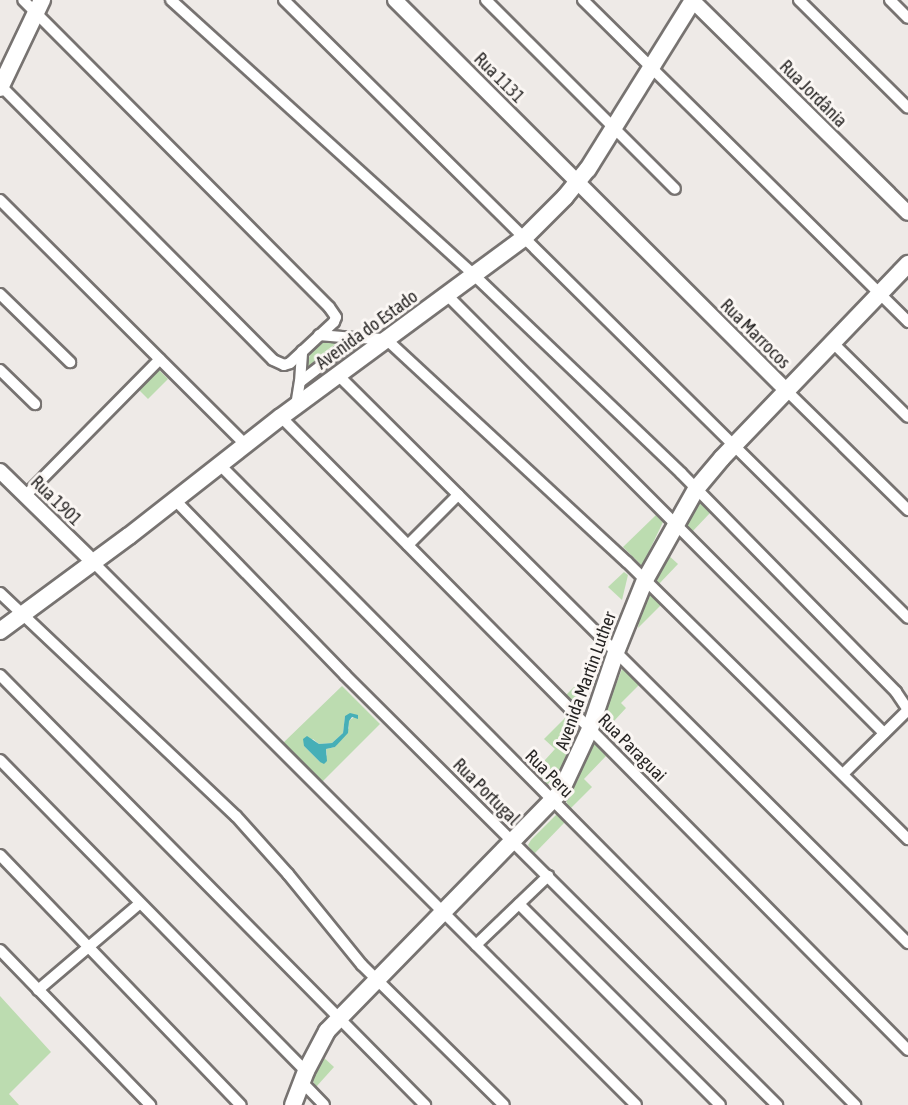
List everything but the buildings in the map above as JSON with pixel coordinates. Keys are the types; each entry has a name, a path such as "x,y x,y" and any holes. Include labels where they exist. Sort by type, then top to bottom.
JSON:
{"main road":[{"name":"Avenida do Estado","path":"0,631 19,612 175,500 281,417 524,238 578,182 615,130 692,0"},
{"path":"0,86 39,7"},
{"name":"Avenida Martin Luther","path":"293,1105 303,1076 327,1031 553,801 572,772 645,580 674,524 696,489 733,447 908,264"}],"street":[{"path":"0,86 273,360 284,365 290,363 334,322 335,313 39,7 23,0"},
{"path":"171,0 474,274 696,489 896,692 908,710 843,774"},
{"path":"284,0 908,618"},
{"name":"Rua 1131","path":"395,0 578,182"},
{"path":"486,0 675,189"},
{"path":"583,0 908,322"},
{"name":"Rua Jordânia","path":"692,0 908,213"},
{"path":"799,0 908,108"},
{"path":"890,0 908,18"},
{"name":"Rua Marrocos","path":"578,182 908,510"},
{"path":"0,200 246,445"},
{"path":"0,294 70,362"},
{"path":"447,295 884,733"},
{"path":"319,335 386,339 645,580 908,838"},
{"path":"300,382 357,338"},
{"path":"833,343 908,417"},
{"path":"296,406 302,351"},
{"path":"25,496 160,359"},
{"path":"0,370 35,404"},
{"path":"338,375 908,944"},
{"name":"Rua Paraguai","path":"281,417 908,1050"},
{"name":"Rua Peru","path":"220,465 855,1105"},
{"name":"Rua 1901","path":"0,471 90,559"},
{"path":"408,545 458,495"},
{"name":"Rua Portugal","path":"175,500 345,675 777,1105"},
{"path":"90,559 636,1105"},
{"path":"0,593 236,816 376,979 504,1105"},
{"path":"0,675 425,1105"},
{"path":"0,760 303,1076 324,1105"},
{"path":"0,855 241,1105"},
{"path":"476,945 548,876"},
{"path":"38,990 139,904"},
{"path":"519,904 720,1105"},
{"path":"0,950 150,1105"}],"green space":[{"path":"325,340 338,342 306,369 310,354"},
{"path":"159,370 168,379 148,399 139,390"},
{"path":"698,501 710,513 691,533 685,528"},
{"path":"656,515 663,522 642,566 623,547"},
{"path":"667,554 678,564 658,585 655,580 659,567"},
{"path":"624,572 628,575 622,600 608,587"},
{"path":"650,592 662,604 638,628 641,607"},
{"path":"595,666 583,701 576,705 566,695"},
{"path":"622,669 640,684 621,703 626,708 603,733 600,725"},
{"path":"342,686 380,724 322,782 283,743","holes":["358,715 348,721 349,728 335,747 326,749 327,755 320,762 304,746 313,739 319,744 332,743 343,733 345,716"]},
{"path":"567,716 577,725 560,772 547,785 535,771 555,749 544,739"},
{"path":"592,741 606,756 584,779 592,787 570,809 566,801 578,780"},
{"path":"557,814 565,822 534,854 528,845"},
{"path":"0,996 51,1052 9,1094 19,1105 0,1105"},
{"path":"322,1056 334,1067 316,1087 313,1081"}],"water":[{"path":"350,713 358,715 358,719 352,717 349,721 348,733 335,747 326,749 327,761 324,764 320,762 304,746 303,739 307,736 319,744 332,743 343,733 345,716"}]}
